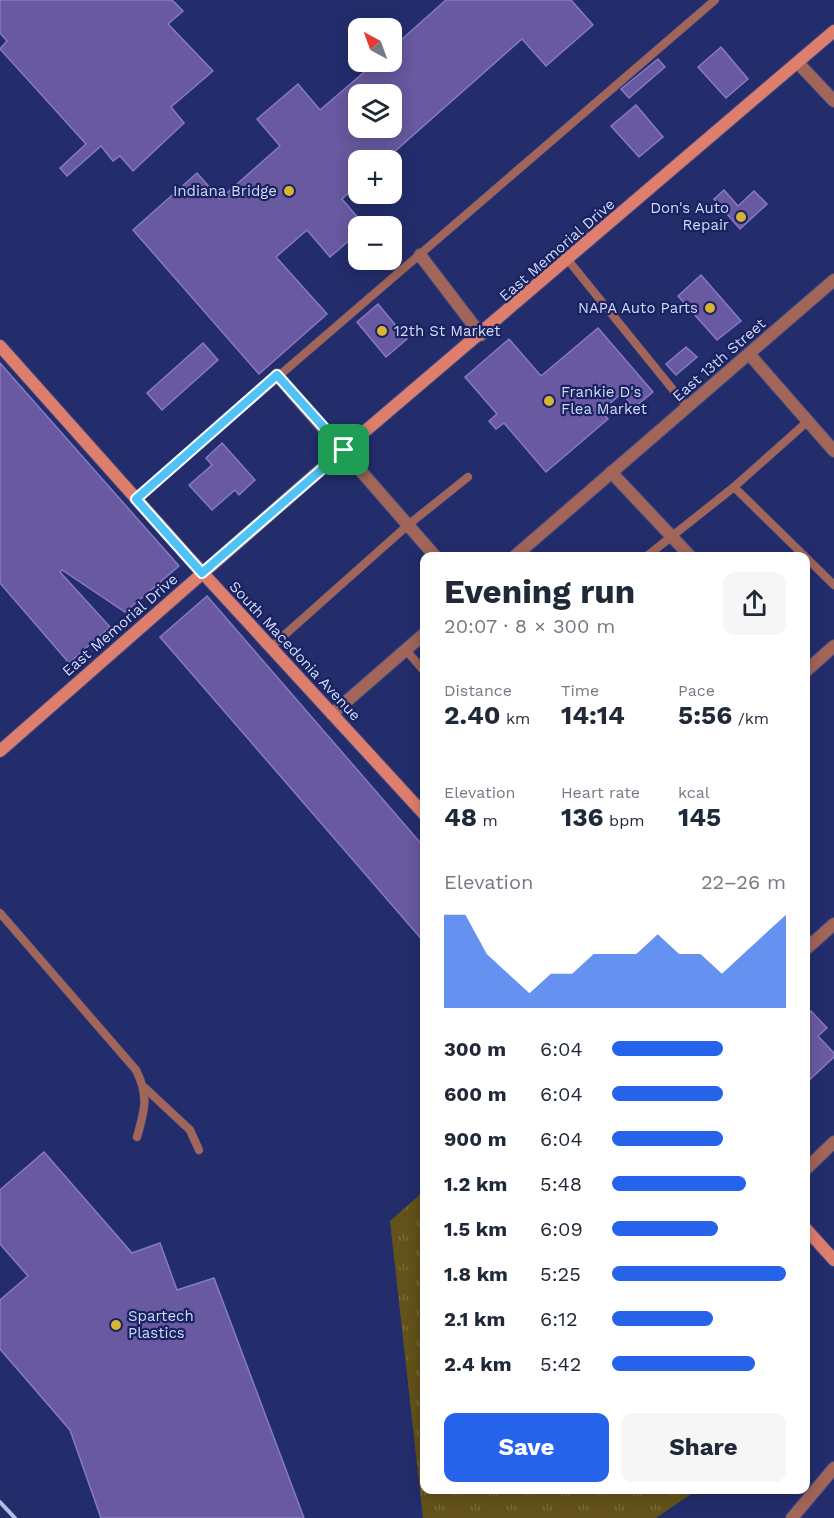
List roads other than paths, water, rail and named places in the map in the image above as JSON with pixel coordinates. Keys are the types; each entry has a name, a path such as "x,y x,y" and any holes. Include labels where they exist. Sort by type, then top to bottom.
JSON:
{"main road":[{"name":"East Memorial Drive","path":"0,751 344,450 834,32"},
{"name":"South Macedonia Avenue","path":"0,346 202,573 420,810"},
{"path":"810,1233 834,1260"}],"street":[{"path":"798,63 834,101"},
{"path":"420,255 481,335"},
{"name":"East 13th Street","path":"520,552 834,280"},
{"path":"749,354 834,451"},
{"path":"277,375 432,552"},
{"path":"611,472 686,552"},
{"path":"332,714 420,638"},
{"path":"810,667 834,646"},
{"path":"810,945 834,924"},
{"path":"810,1165 834,1142"},
{"path":"792,1518 834,1468"}],"lane":[{"path":"136,499 277,375 420,255 715,0"},
{"path":"568,260 687,407"},
{"path":"652,552 734,487 808,421"},
{"path":"271,647 408,525 468,477"},
{"path":"734,487 800,552"},
{"path":"810,561 834,585"},
{"path":"406,650 420,666"},
{"path":"0,913 136,1070 145,1088 190,1130 199,1150"},
{"path":"137,1137 143,1117 145,1088"}],"railway":[{"path":"0,1502 15,1518"}],"place":[{"name":"Indiana Bridge","path":"289,191"},
{"name":"Don's Auto Repair","path":"741,217"},
{"name":"NAPA Auto Parts","path":"710,308"},
{"name":"12th St Market","path":"382,331"},
{"name":"Frankie D's Flea Market","path":"549,401"},
{"name":"Spartech Plastics","path":"116,1325"}]}
